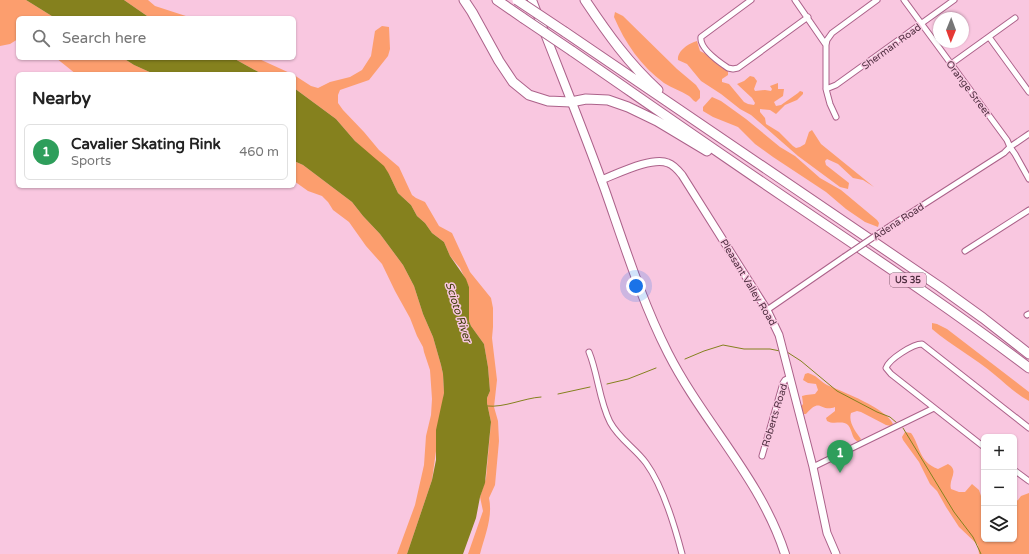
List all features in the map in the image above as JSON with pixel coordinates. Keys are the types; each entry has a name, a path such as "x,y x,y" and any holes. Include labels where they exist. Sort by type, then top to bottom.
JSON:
{"highway":[{"path":"464,0 499,61 513,82 529,95 548,101 571,102 586,99 608,100 628,107 657,121 726,162 742,168"},
{"name":"US 35","path":"497,0 894,270 975,327 1029,368"},
{"name":"US 35","path":"517,0 940,287 1029,354"},
{"path":"586,0 607,33 625,56 671,105"}],"main road":[{"path":"532,0 646,303 667,352 692,395 748,478 780,537 785,554"}],"street":[{"path":"751,0 701,37 700,41 704,49 724,66 733,69 738,68 808,17"},
{"path":"836,117 830,104 826,89 827,40 832,33 877,0"},
{"name":"Orange Street","path":"904,0 1007,140 1029,179"},
{"name":"Sherman Road","path":"826,89 836,85 954,0"},
{"path":"797,1 826,45"},
{"path":"951,64 1015,18"},
{"path":"989,36 1029,92"},
{"name":"Adena Road","path":"767,310 884,230 1004,153 1029,134"},
{"name":"Pleasant Valley Road","path":"601,180 653,162 668,162 676,168 682,175 767,310 779,335 784,351 813,467 827,533 836,554"},
{"path":"966,251 1029,210"},
{"path":"981,444 891,374 886,368 889,362 916,344 924,346 1029,428"},
{"path":"589,352 594,364 606,415 615,431 639,454 654,476 676,531 682,554"},
{"name":"Roberts Road","path":"762,456 783,384 785,380 790,378"},
{"path":"813,467 934,408"},
{"path":"1017,472 1029,480"}],"shaded area":[{"path":"0,0 26,0 52,16 16,16 16,40 10,44 0,46"},
{"path":"124,0 148,0 155,6 186,16 147,16"},
{"path":"615,12 623,16 677,69 696,85 700,91 700,98 696,102 689,96 664,83 641,62 623,36 614,17"},
{"path":"382,26 389,27 390,49 388,56 369,80 340,90 338,95 338,103 379,150 399,167 412,195 425,202 439,226 452,233 470,272 491,298 493,308 492,338 497,380 494,407 498,421 499,441 495,485 489,498 489,519 480,554 468,554 483,511 480,497 486,478 491,422 487,398 490,391 484,344 469,321 469,287 460,268 450,256 444,242 432,233 425,223 417,216 411,205 398,193 389,174 355,141 336,119 296,89 296,76 311,86 318,88 330,82 350,77 362,70 371,56 375,31"},
{"path":"697,41 700,51 708,55 728,71 728,75 722,79 722,82 729,84 744,102 748,104 754,105 755,103 752,98 737,84 750,76 754,77 757,81 754,89 755,91 771,91 772,89 770,86 778,83 778,89 784,89 783,96 774,102 776,106 781,105 800,91 803,92 797,100 785,105 776,114 770,110 760,109 760,112 765,118 766,124 779,132 796,148 805,144 809,132 812,130 821,144 874,187 863,180 853,178 838,164 827,159 825,161 826,165 849,183 848,189 840,187 798,156 751,115 740,109 701,81 687,64 678,60 679,54 684,48"},
{"path":"58,60 126,60 150,72 74,72"},
{"path":"237,60 261,60 288,72 258,72"},
{"path":"712,97 721,101 746,119 780,147 795,156 820,178 841,190 877,220 879,223 878,227 865,222 846,209 826,192 773,157 755,144 738,127 713,117 703,111 703,107"},
{"path":"296,162 303,165 352,202 380,234 403,265 414,286 423,314 433,337 441,365 444,393 432,480 407,554 397,554 415,505 424,465 426,436 431,415 432,399 430,370 423,347 410,318 382,264 366,246 349,222 333,210 322,196 308,191 296,182"},
{"path":"932,323 947,329 1029,392 1029,401 1015,392 980,363 932,329"},
{"path":"808,373 827,385 873,406 889,418 893,424 891,426 886,425 861,412 857,411 851,413 850,416 852,423 861,439 858,442 854,438 848,425 827,421 826,418 835,411 835,407 826,408 818,405 806,414 802,414 800,408 803,404 802,396 815,394 818,390 816,384 808,383 803,380 805,374"},
{"path":"905,432 911,433 923,458 932,466 938,469 948,464 953,469 951,489 959,492 965,492 972,484 979,490 981,496 981,542 1017,542 1017,500 1021,496 1029,493 1029,554 979,554 978,545 959,527 937,491 930,484 919,462 902,437"}],"water":[{"path":"26,0 124,0 147,16 52,16"},
{"path":"126,60 237,60 258,72 150,72"},
{"name":"Scioto River","path":"296,89 336,119 355,141 384,166 398,193 411,205 417,216 425,223 432,233 444,242 450,256 466,279 469,287 469,321 484,344 490,391 487,398 487,403 491,422 485,483 480,497 476,518 463,554 407,554 432,480 436,460 436,430 444,393 441,365 433,337 423,314 414,286 403,265 380,234 352,202 303,165 296,162"}],"waterway":[{"path":"685,359 723,345 744,349 770,349 780,351"},
{"path":"787,352 801,361 837,391 877,412 890,417 897,423"},
{"path":"607,384 628,379 656,368"},
{"path":"558,394 590,387"},
{"path":"487,406 500,406 541,397"},
{"path":"903,428 954,512 973,537 981,554"}],"place":[{"name":"Cavalier Skating Rink","path":"840,473"}]}
